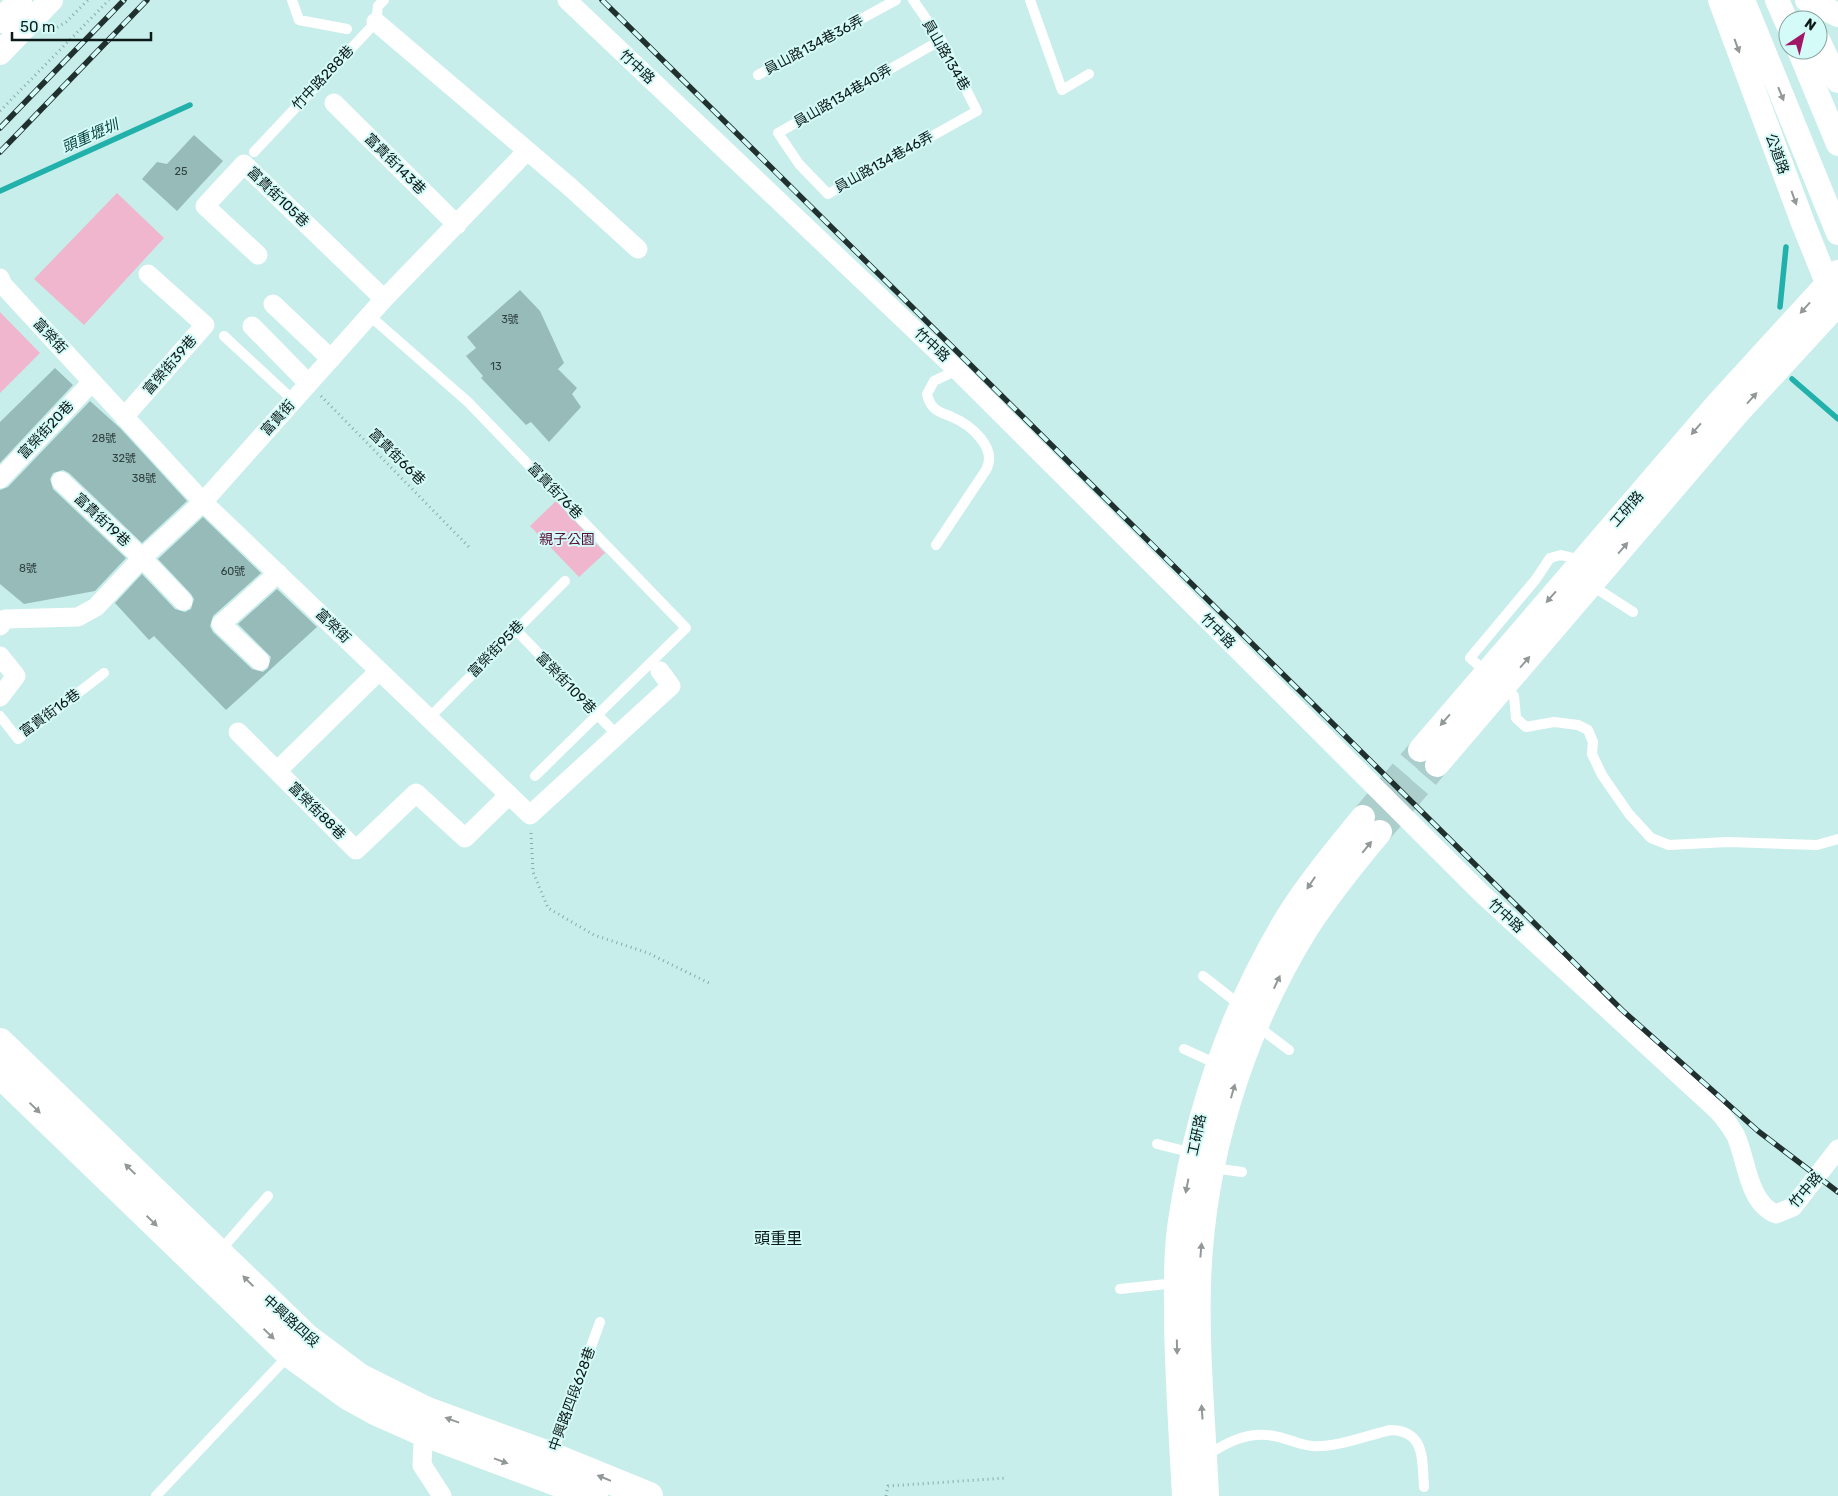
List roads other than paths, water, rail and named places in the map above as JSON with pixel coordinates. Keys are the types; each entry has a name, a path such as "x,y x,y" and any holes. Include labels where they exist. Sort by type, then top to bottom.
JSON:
{"main road":[{"name":"中興路四段","path":"0,1042 218,1253 299,1346"},
{"name":"中興路四段","path":"0,1074 299,1346 359,1377 424,1421 547,1466 650,1496"},
{"name":"中興路四段","path":"547,1466 594,1496"}],"street":[{"path":"0,21 20,0"},
{"path":"0,53 51,0"},
{"name":"竹中路","path":"567,0 957,370 1481,893 1718,1111 1736,1136 1755,1193 1768,1211 1776,1214 1793,1207 1838,1150"},
{"name":"公道路","path":"1720,0 1836,294"},
{"name":"公道路","path":"1743,0 1838,233"},
{"path":"1807,0 1838,15"},
{"path":"376,22 570,187 638,249"},
{"path":"1803,60 1838,144"},
{"path":"1828,60 1838,81"},
{"name":"富貴街143巷","path":"334,103 457,225"},
{"name":"富貴街","path":"0,626 5,618 78,617 96,607 142,558 203,502 384,299 527,151"},
{"name":"富貴街105巷","path":"258,255 205,206 244,164 384,299"},
{"name":"富榮街39巷","path":"124,417 205,325 148,274"},
{"name":"富榮街","path":"0,278 3,285 203,502 530,815 617,735"},
{"name":"工研路","path":"1836,294 1736,415 1591,584 1428,758 1583,560 1718,403 1836,294"},
{"path":"273,304 331,359"},
{"path":"252,326 308,383"},
{"name":"富榮街20巷","path":"0,479 92,382"},
{"name":"富貴街19巷","path":"61,481 142,558 183,601"},
{"path":"260,661 221,624 278,573"},
{"path":"0,656 16,676 0,697"},
{"path":"617,735 671,686 656,667"},
{"name":"富榮街88巷","path":"277,771 379,670"},
{"name":"富榮街88巷","path":"238,732 356,850 416,793 466,838 509,795"},
{"name":"工研路","path":"1184,1496 1177,1374 1176,1283 1180,1222 1203,1109 1217,1064 1240,1005 1288,916 1321,868 1371,824 1339,882 1307,928 1280,976 1257,1026 1238,1073 1213,1168 1203,1227 1199,1284 1198,1370 1207,1496"},
{"path":"424,1421 422,1465 442,1496"}],"lane":[{"path":"292,0 299,20 347,29"},
{"name":"竹中路288巷","path":"254,152 376,22 378,6 384,0"},
{"name":"員山路134巷36弄","path":"758,75 896,0"},
{"name":"員山路134巷","path":"913,0 941,40 977,111"},
{"path":"1030,0 1062,90 1089,74"},
{"name":"員山路134巷40弄","path":"798,164 778,133 941,40"},
{"name":"員山路134巷46弄","path":"798,164 828,194 977,111"},
{"name":"富貴街76巷","path":"370,316 468,402 686,628 656,667 597,715 535,776"},
{"path":"224,336 294,401"},
{"path":"936,545 986,470 990,458 989,451 974,432 964,423 934,408 929,401 927,394 934,381 957,370"},
{"path":"1583,560 1562,555 1550,558 1536,579 1470,658 1514,696 1516,718 1526,727 1554,722 1578,725 1588,730 1593,742 1592,754 1602,775 1629,814 1651,838 1669,846 1728,842 1817,845 1838,839"},
{"name":"富榮街95巷","path":"429,718 565,581"},
{"path":"1591,584 1633,612"},
{"name":"富榮街109巷","path":"515,630 617,735"},
{"name":"富貴街16巷","path":"0,716 18,738 104,673"},
{"path":"1203,976 1240,1005"},
{"path":"1257,1026 1289,1050"},
{"path":"1184,1049 1217,1064"},
{"path":"1157,1144 1193,1153"},
{"path":"1213,1168 1242,1172"},
{"path":"218,1253 268,1196"},
{"path":"1120,1289 1176,1283"},
{"name":"中興路四段628巷","path":"547,1466 600,1322"},
{"path":"156,1496 299,1346"},
{"path":"1205,1456 1231,1440 1245,1436 1275,1436 1312,1446 1330,1444 1391,1430 1400,1430 1410,1434 1417,1442 1421,1451 1424,1487"}],"waterway":[{"name":"頭重壢圳","path":"0,191 190,105"},
{"path":"1780,307 1786,247"},
{"path":"1792,379 1838,419"}],"tunnel":[{"path":"1363,817 1420,750"},
{"path":"1380,832 1437,765"}],"railway":[{"path":"0,128 124,0"},
{"path":"0,152 147,0"},
{"path":"602,0 1622,1010 1758,1131 1838,1192"}],"district":[{"name":"頭重里","path":"778,1238"}],"park label":[{"name":"親子公園","path":"567,539"}]}
